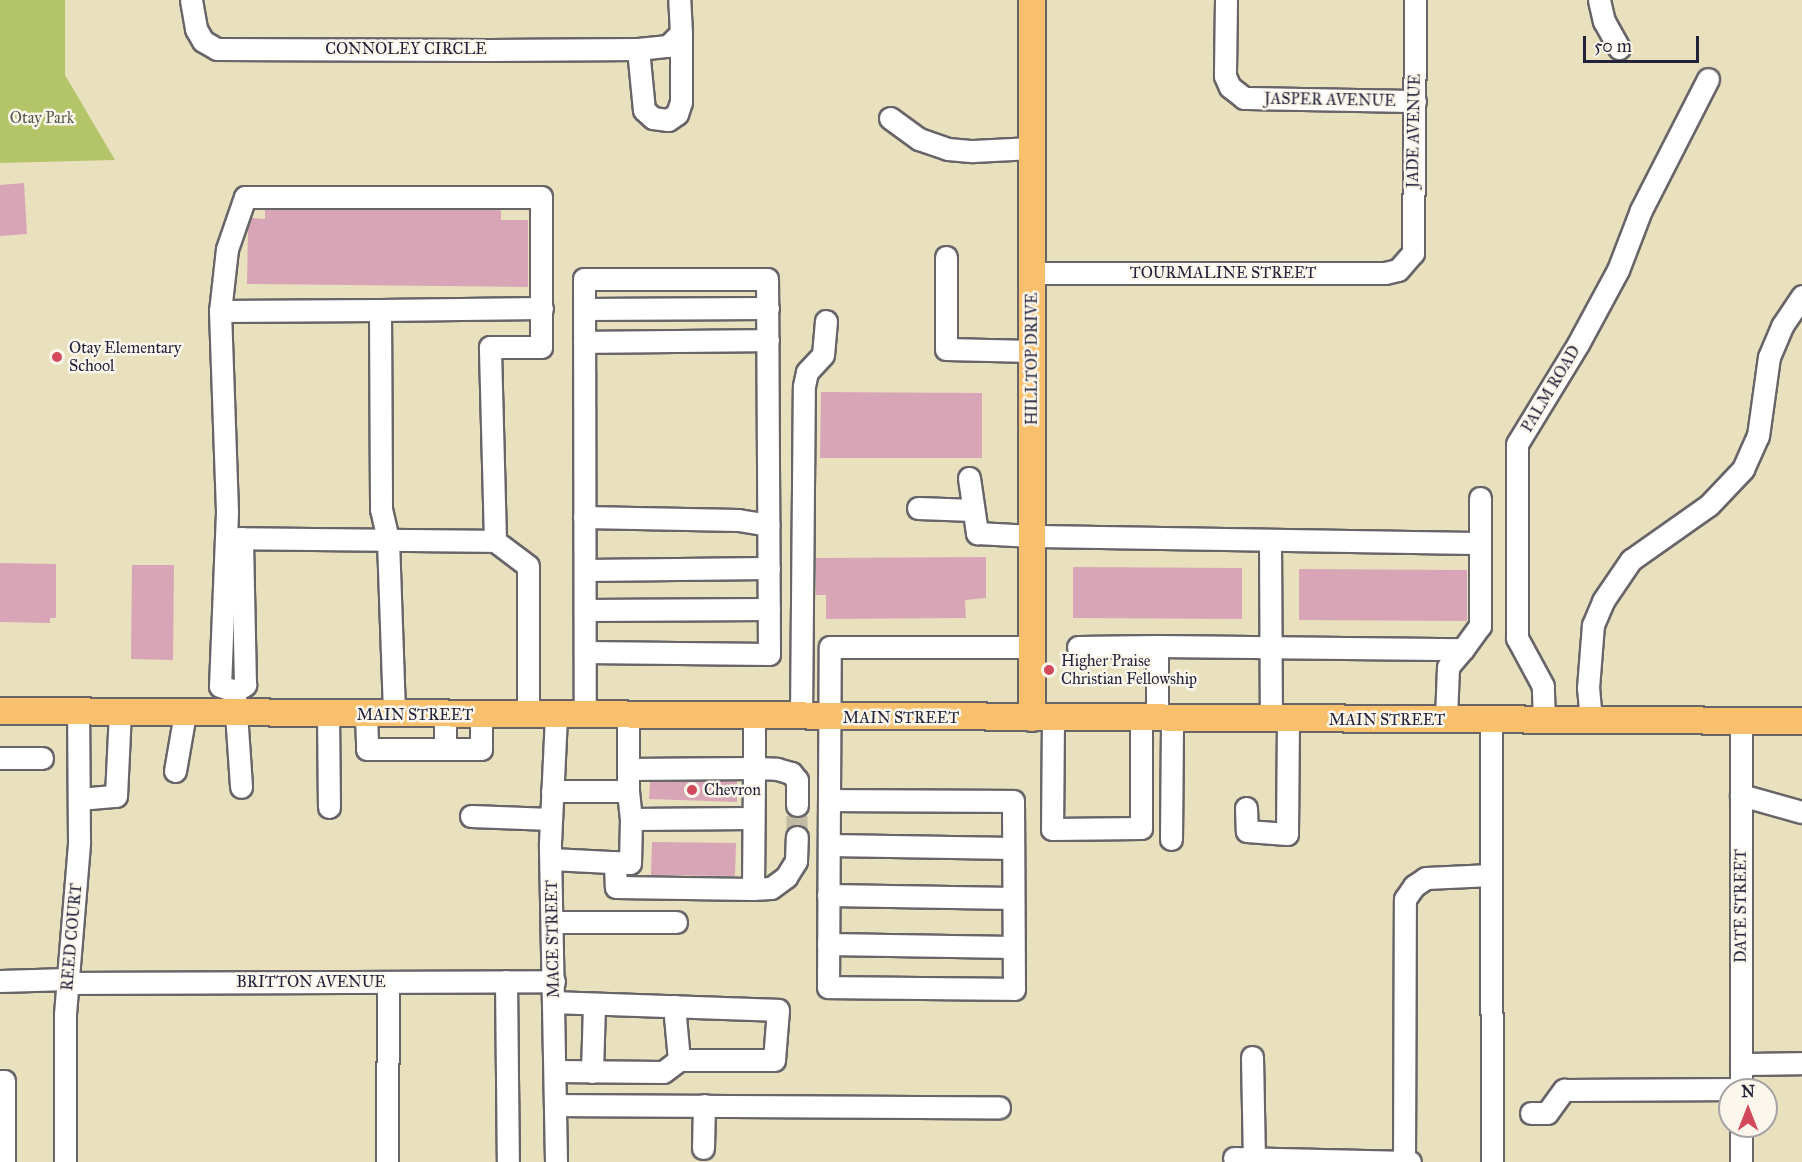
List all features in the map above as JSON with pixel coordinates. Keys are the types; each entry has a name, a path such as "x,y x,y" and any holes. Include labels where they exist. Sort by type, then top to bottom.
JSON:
{"main road":[{"name":"HILLTOP DRIVE","path":"1032,0 1032,647 1042,718"},
{"name":"MAIN STREET","path":"0,711 185,713 235,702 328,714 1802,721"}],"street":[{"path":"638,49 644,110 653,118 668,120 677,114 681,102 679,0"},
{"name":"JASPER AVENUE","path":"1226,0 1225,76 1230,87 1244,98 1415,101"},
{"name":"JADE AVENUE","path":"1410,260 1413,253 1415,0"},
{"path":"1599,0 1604,21 1619,48"},
{"name":"CONNOLEY CIRCLE","path":"192,8 196,29 203,41 217,49 638,49 668,46 681,33"},
{"name":"PALM ROAD","path":"1544,721 1543,686 1517,638 1517,444 1578,344 1618,270 1641,210 1708,79"},
{"path":"890,118 918,140 948,149 973,151 1032,148"},
{"path":"241,787 235,702 220,686 234,538 220,311 227,249 245,197 541,197 540,347 490,347 495,540"},
{"path":"946,257 946,349 1032,351"},
{"name":"TOURMALINE STREET","path":"1032,273 1385,273 1398,270 1410,260"},
{"path":"585,652 769,654 767,279 584,279 585,716"},
{"path":"1591,721 1588,688 1593,625 1603,600 1631,560 1709,505 1728,488 1743,469 1758,436 1769,357 1782,326 1802,296"},
{"path":"220,311 542,308"},
{"path":"584,309 768,308"},
{"path":"380,310 381,509 388,540 394,714"},
{"path":"801,717 804,386 807,372 823,355 826,321"},
{"path":"584,342 768,340"},
{"path":"969,478 977,533 1032,536 1480,543"},
{"path":"1446,720 1448,667 1480,626 1480,498"},
{"path":"918,508 973,510"},
{"path":"584,517 738,520 768,525"},
{"path":"234,538 495,540 528,566 528,716"},
{"path":"1246,808 1247,831 1287,834 1271,648 1270,540"},
{"path":"585,570 768,568"},
{"path":"585,610 769,609"},
{"path":"1157,646 1157,719 1171,839"},
{"path":"830,800 1012,801 1014,989 828,987 830,647 1032,647"},
{"path":"1078,647 1463,649"},
{"name":"REED COURT","path":"65,1162 65,1014 79,842 78,712"},
{"path":"79,799 116,796 120,712"},
{"path":"175,771 185,713"},
{"path":"328,714 329,807"},
{"path":"366,714 367,749 481,749 481,715"},
{"path":"445,715 445,749"},
{"name":"MACE STREET","path":"555,1162 551,819 556,716"},
{"path":"551,859 630,863 628,716"},
{"path":"753,889 754,717"},
{"path":"1042,718 1052,829 1141,828 1157,719"},
{"path":"1491,720 1492,1162"},
{"name":"DATE STREET","path":"1741,722 1741,1078"},
{"path":"0,758 42,758"},
{"path":"628,769 777,769 790,773 797,780 798,805"},
{"path":"552,791 628,791"},
{"path":"1741,795 1802,812"},
{"path":"471,816 551,819"},
{"path":"631,819 753,818"},
{"path":"615,862 615,887 771,888 786,877 796,861 797,837"},
{"path":"829,845 1013,848"},
{"path":"1404,1162 1405,899 1414,886 1425,878 1491,875"},
{"path":"828,895 1013,898"},
{"path":"553,922 676,922"},
{"path":"828,944 1013,947"},
{"name":"BRITTON AVENUE","path":"0,981 554,981"},
{"path":"506,981 508,1162"},
{"path":"387,982 387,1162"},
{"path":"554,1002 778,1010 774,1060 679,1060 663,1072 555,1071"},
{"path":"592,1072 594,1004"},
{"path":"674,1006 679,1060"},
{"path":"1252,1058 1244,1158 1410,1162"},
{"path":"1741,1064 1802,1063"},
{"path":"0,1081 4,1081 4,1162"},
{"path":"1531,1113 1547,1113 1564,1090 1718,1089"},
{"path":"555,1105 999,1107"},
{"path":"704,1106 704,1148"},
{"path":"1741,1138 1741,1162"}],"green space":[{"name":"Otay Park","path":"0,0 65,0 65,75 115,160 0,163"}],"building":[{"path":"24,183 27,234 0,236 0,185"},
{"path":"265,210 501,210 501,220 528,220 528,287 247,284 248,227 251,218 265,219"},
{"path":"821,392 982,393 982,458 820,458"},
{"path":"986,557 986,598 965,600 966,618 826,619 826,595 816,595 816,558"},
{"path":"0,563 56,564 56,618 50,618 50,623 0,622"},
{"path":"132,565 174,565 173,660 131,659"},
{"path":"1073,567 1242,568 1242,619 1073,618"},
{"path":"1299,569 1467,570 1467,621 1299,620"},
{"path":"737,781 737,802 649,799 650,782"},
{"path":"652,842 736,843 735,876 651,875"}],"tunnel":[{"path":"797,805 797,837"}],"place":[{"name":"Otay Elementary School","path":"57,357"},
{"name":"Higher Praise Christian Fellowship","path":"1049,670"},
{"name":"Chevron","path":"692,790"}]}
